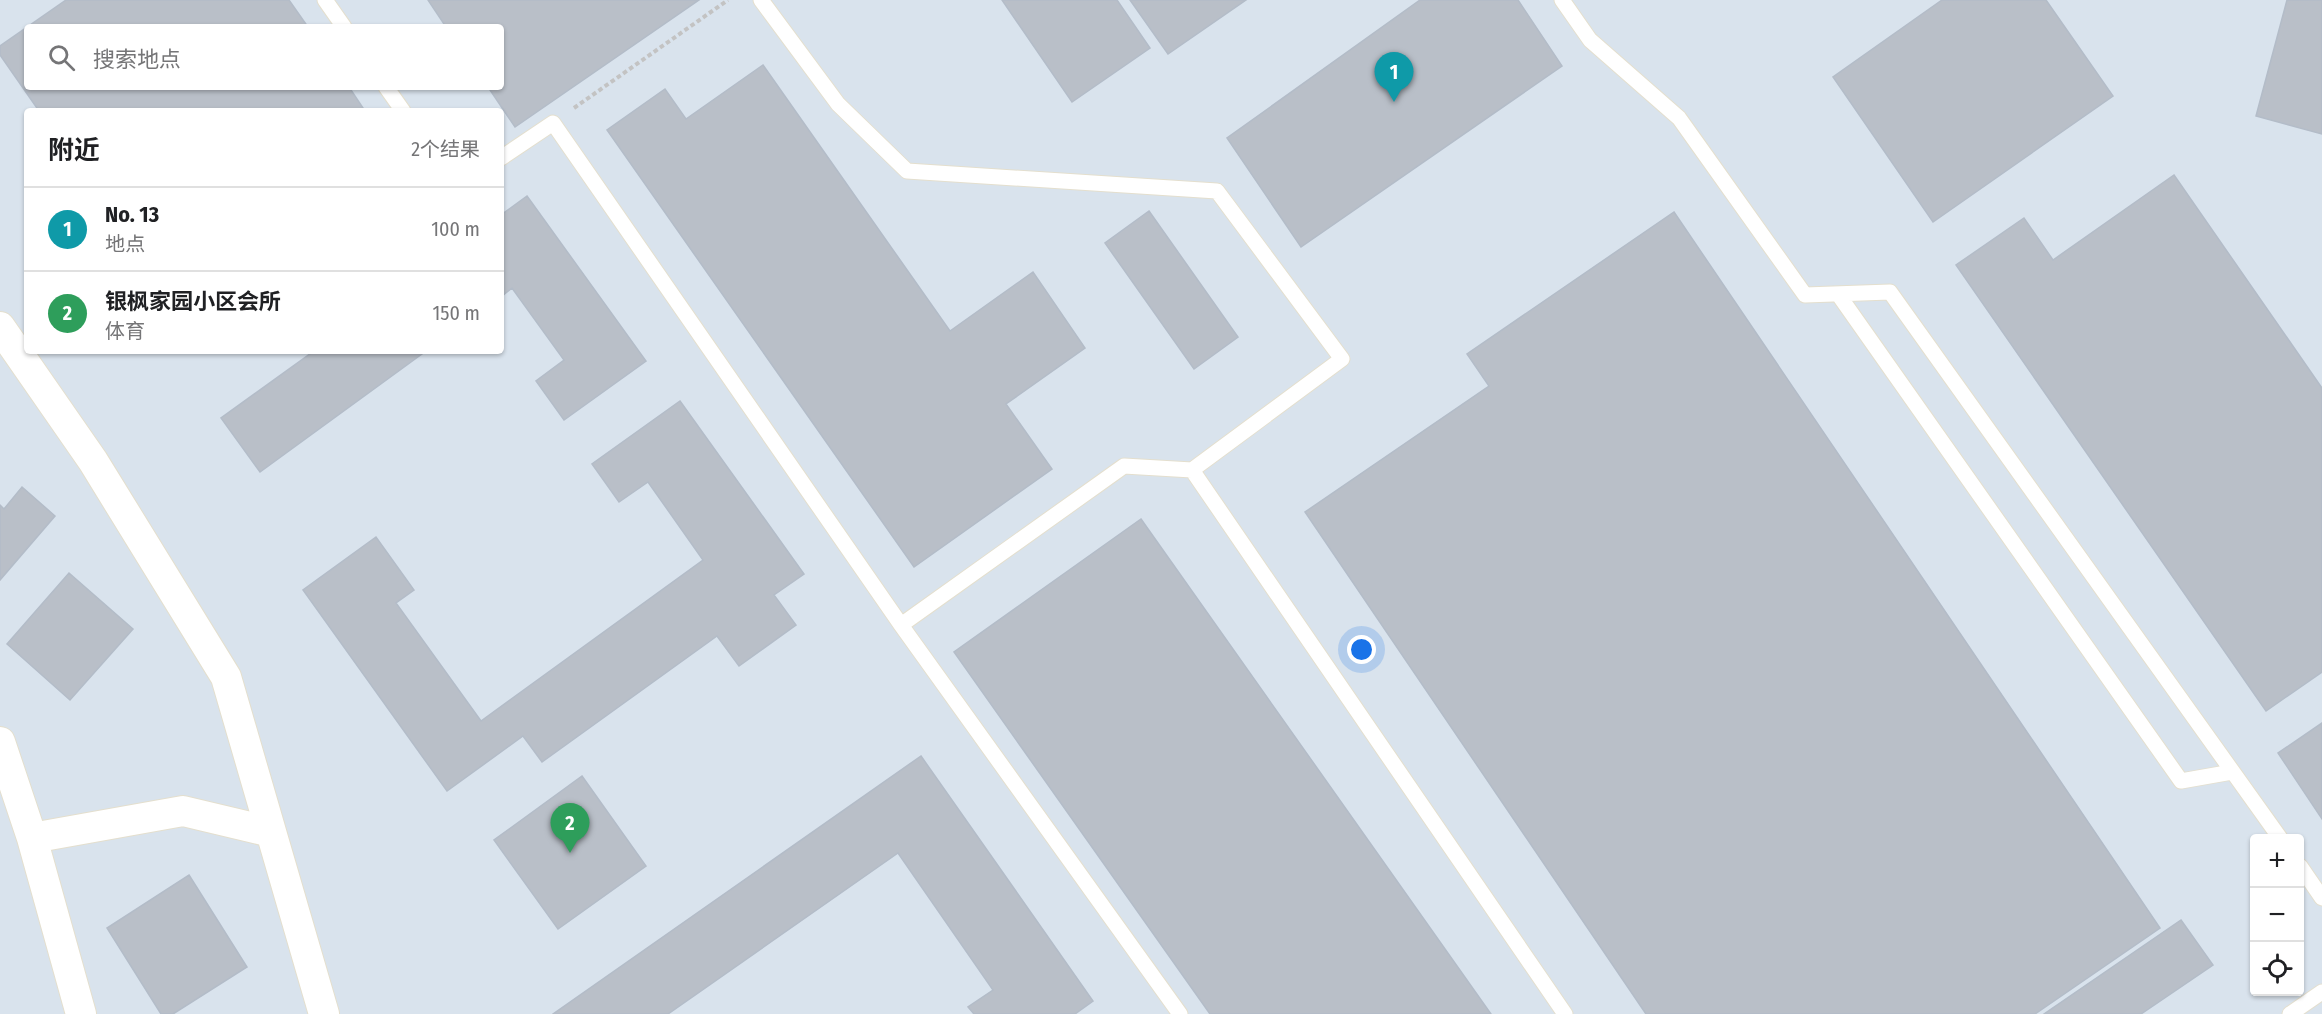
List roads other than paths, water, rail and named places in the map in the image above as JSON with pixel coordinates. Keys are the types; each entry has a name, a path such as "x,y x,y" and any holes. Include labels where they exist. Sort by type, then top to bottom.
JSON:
{"street":[{"path":"0,327 93,461 226,677 324,1014"},
{"path":"0,742 32,838 81,1014"},
{"path":"32,838 183,811 271,832"}],"lane":[{"path":"325,0 342,24"},
{"path":"761,0 838,104 907,171 1217,191 1342,359 1192,470 1124,466 900,625"},
{"path":"1562,0 1590,40 1679,118 1805,295 1890,292 2277,834"},
{"path":"388,90 401,108"},
{"path":"504,156 553,123 900,625 1180,1014"},
{"path":"1838,294 2181,781 2232,772"},
{"path":"1192,470 1565,1014"},
{"path":"2304,872 2322,898"},
{"path":"2290,1014 2322,992"}],"place":[{"name":"No. 13","path":"1394,102"},
{"name":"银枫家园小区会所","path":"570,853"}]}
